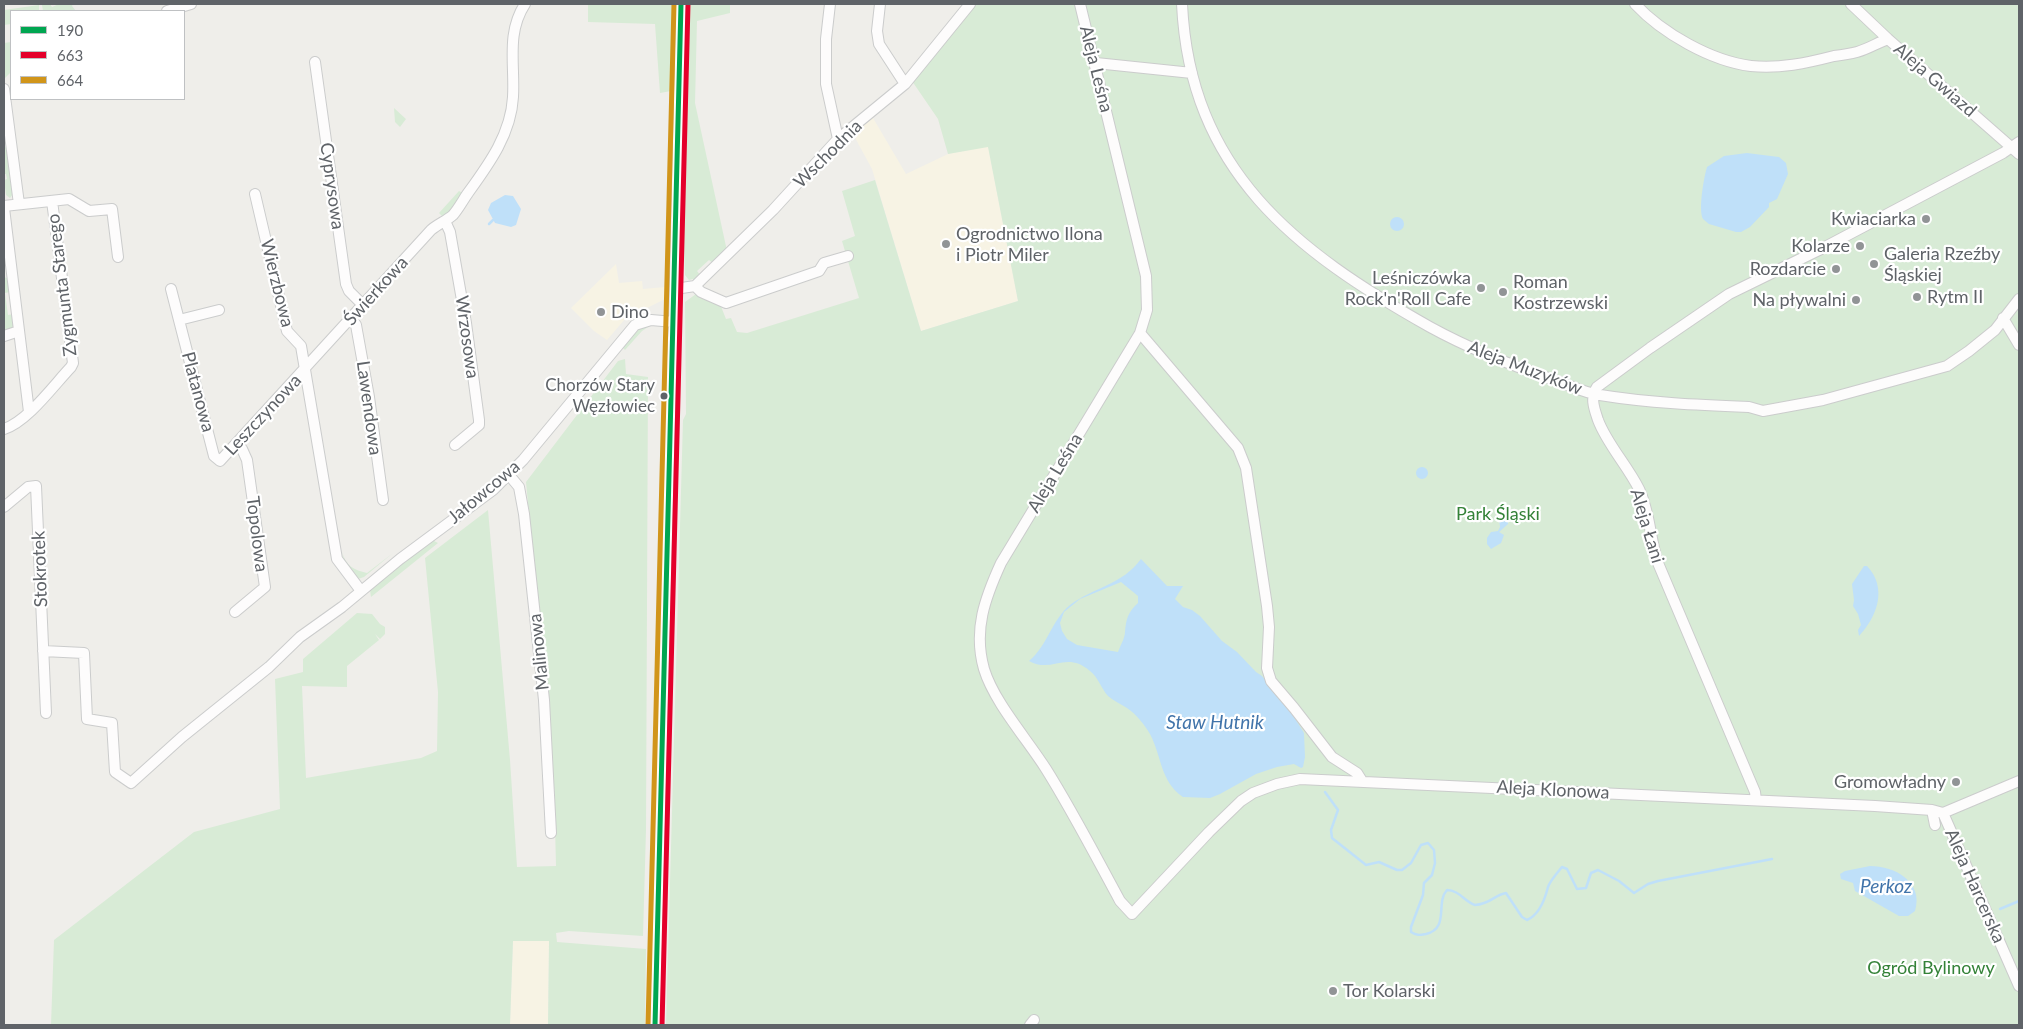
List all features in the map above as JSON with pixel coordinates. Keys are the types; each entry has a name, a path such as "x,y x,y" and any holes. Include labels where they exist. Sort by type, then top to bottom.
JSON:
{"street":[{"path":"171,10 192,4"},
{"name":"Świerkowa","path":"305,369 431,230 445,221 456,210 499,148 513,99 513,31 525,4"},
{"path":"655,1025 681,4"},
{"path":"830,4 826,39 826,84 838,139"},
{"path":"880,4 877,31 879,44 905,84"},
{"name":"Wschodnia","path":"695,286 773,210 838,139 905,84 970,4"},
{"name":"Aleja Leśna","path":"1080,4 1096,63 1146,276 1147,310 1140,334 1001,563 990,587 981,615 980,639 984,668 995,693 1069,806 1120,901 1132,914"},
{"name":"Aleja Muzyków","path":"1182,4 1186,47 1192,73 1208,120 1223,150 1240,177 1259,202 1274,217 1318,255 1369,291 1448,336 1503,362 1593,394 1658,403 1749,407 1763,411 1823,400 1947,366 1995,330 2002,318 2019,299"},
{"name":"Aleja Gwiazd","path":"1851,4 1888,39 2015,144 2019,154"},
{"path":"1638,5 1664,29 1692,45 1720,57 1752,66 1774,66 1815,61 1857,52 1888,39"},
{"name":"Cyprysowa","path":"315,62 346,284 349,291 363,305"},
{"path":"1096,63 1192,73"},
{"path":"4,89 18,204"},
{"path":"1593,394 1597,387 1720,300 2003,153 2015,144"},
{"name":"Wierzbowa","path":"255,194 287,331 302,346 305,369"},
{"path":"29,412 4,207 69,199 89,211 112,209 118,257"},
{"name":"Zygmunta Starego","path":"4,429 14,426 29,412 71,367 73,358 52,201"},
{"name":"Wrzosowa","path":"445,221 450,232 466,323 479,420 479,424 455,445"},
{"path":"675,289 695,286 701,292 726,303 819,271 824,263 848,256"},
{"name":"Platanowa","path":"171,289 214,456 220,460"},
{"path":"179,320 219,310"},
{"name":"Lawendowa","path":"351,318 356,325 364,370 382,500"},
{"path":"2002,318 2019,345"},
{"name":"Jałowcowa","path":"43,651 84,652 87,719 112,723 115,772 131,783 182,737 277,659 295,641 400,559 484,497 509,475 631,328 644,321 674,322"},
{"path":"4,336 19,331"},
{"path":"1140,334 1238,448 1246,468 1267,606 1269,626 1268,664 1271,680 1332,758 1357,773 1362,781"},
{"path":"305,369 337,559 361,591"},
{"name":"Leszczynowa","path":"220,460 305,369"},
{"name":"Aleja Łani","path":"1593,394 1592,400 1598,421 1642,496 1652,548 1756,800"},
{"name":"Topolowa","path":"235,612 265,587 247,460 237,443"},
{"name":"Malinowa","path":"509,475 519,487 524,514 544,700 551,833"},
{"name":"Stokrotek","path":"4,507 28,487 36,486 46,713"},
{"name":"Aleja Klonowa","path":"1132,914 1230,810 1253,793 1300,779 1756,800 1932,810 1943,813"},
{"path":"1943,813 2019,780"},
{"name":"Aleja Harcerska","path":"1932,810 1935,826"},
{"name":"Aleja Harcerska","path":"1943,813 2019,986"}],"shaded area":[{"path":"873,118 906,174 948,154 988,146 1018,301 921,331 872,169 853,134"},
{"path":"616,264 619,283 642,281 643,289 665,287 665,299 625,319 607,340 594,331 571,308"},
{"path":"513,941 549,941 548,1025 510,1025"}],"green space":[{"path":"50,4 52,7 59,4 73,4 72,6 75,10 43,10 42,5"},
{"path":"588,4 673,4 671,91 660,93 655,24 588,22"},
{"path":"689,4 730,4 730,13 697,21 695,103 727,251 714,264 709,260 697,271 701,276 695,282 693,279 689,280 685,275 683,225"},
{"name":"Park Śląski","path":"974,4 2019,4 2019,1025 666,1025 683,420 686,414 685,302 696,294 720,304 726,319 731,318 737,332 747,333 859,298 842,241 855,236 842,191 875,180 921,331 1018,301 988,147 948,154 938,119 912,81"},
{"path":"39,5 39,10 10,10 10,24 4,25 4,10"},
{"path":"10,42 10,73 4,79 4,43"},
{"path":"394,108 406,119 400,127 395,122"},
{"path":"4,146 7,148 13,194 10,198 6,195 4,180 7,179 6,174 4,174"},
{"path":"459,191 464,194 444,218 439,213"},
{"path":"4,277 9,279 10,292 5,293 8,315 13,314 15,328 4,331"},
{"path":"651,325 642,331 625,350 623,348 622,345 638,329"},
{"path":"625,359 626,374 648,377 646,830 643,936 569,931 556,933 557,942 646,949 645,1025 548,1025 549,941 513,941 510,1025 51,1025 54,940 194,832 280,809 275,679 303,672 303,659 357,613 372,614 385,627 385,634 380,639 375,634 379,640 347,666 347,687 302,686 306,778 421,758 437,751 438,692 425,558 488,510 510,760 517,867 556,866 554,784 526,482 618,361"},
{"path":"432,540 438,543 371,597 370,590"},
{"path":"342,552 351,567 367,573 393,553 364,577 358,579 344,560"}],"water":[{"path":"1747,153 1779,157 1786,163 1788,174 1777,199 1769,203 1769,207 1750,227 1741,232 1709,224 1703,219 1701,208 1707,167 1724,156"},
{"path":"505,195 513,196 521,209 516,225 511,227 495,223 488,210 491,203"},
{"path":"1394,217 1400,217 1404,224 1400,231 1394,231 1390,227 1390,221"},
{"path":"1420,467 1424,467 1428,473 1424,479 1420,479 1416,475 1416,471"},
{"path":"1501,514 1508,519 1508,524 1499,532 1504,535 1501,543 1491,549 1487,544 1487,538 1491,532 1498,531"},
{"name":"Staw Hutnik","path":"1141,559 1167,586 1183,586 1175,599 1183,607 1192,610 1200,616 1222,641 1237,652 1262,676 1291,712 1304,733 1305,757 1303,767 1301,768 1294,764 1256,774 1210,798 1183,797 1170,784 1162,768 1154,743 1143,723 1131,711 1108,696 1090,671 1074,662 1045,665 1029,661 1041,648 1058,618 1070,605 1079,599 1117,580 1133,568","holes":["1121,582 1138,596 1138,603 1128,616 1124,637 1118,652 1077,645 1067,639 1062,631 1060,623 1064,612 1080,599"]},
{"path":"1864,566 1867,566 1877,584 1878,602 1871,620 1859,636 1858,630 1861,625 1858,614 1853,606 1852,584"},
{"name":"Perkoz","path":"1870,866 1889,869 1898,873 1911,884 1917,901 1915,911 1908,916 1899,916 1855,891 1853,883 1841,879 1840,874 1845,871"}],"waterway":[{"path":"489,224 493,220"},
{"path":"1325,792 1338,810 1331,830 1332,838 1366,865 1379,862 1397,870 1402,870 1411,863 1421,845 1428,843 1434,850 1435,863 1432,875 1424,883 1423,895 1411,927 1411,932 1417,935 1426,934 1438,926 1442,902 1447,890 1455,892 1475,905 1485,903 1506,893 1522,917 1527,920 1538,911 1549,885 1562,867 1567,869 1577,889 1586,888 1591,873 1598,870 1619,881 1634,893 1648,884 1658,881 1772,859"},
{"path":"2000,909 2019,901"}],"transit line":[{"name":"664","path":"648,1025 674,4"},
{"name":"190","path":"655,1025 681,4"},
{"name":"663","path":"662,1025 688,4"}],"place":[{"name":"Kwiaciarka","path":"1926,219"},
{"name":"Ogrodnictwo Ilona i Piotr Miler","path":"946,244"},
{"name":"Kolarze","path":"1860,246"},
{"name":"Galeria Rzeźby Śląskiej","path":"1874,264"},
{"name":"Rozdarcie","path":"1836,269"},
{"name":"Leśniczówka Rock'n'Roll Cafe","path":"1481,288"},
{"name":"Roman Kostrzewski","path":"1503,292"},
{"name":"Rytm II","path":"1917,297"},
{"name":"Na pływalni","path":"1856,300"},
{"name":"Dino","path":"601,312"},
{"name":"Chorzów Stary Węzłowiec","path":"664,396"},
{"name":"Gromowładny","path":"1956,782"},
{"name":"Tor Kolarski","path":"1333,991"}],"park label":[{"name":"Ogród Bylinowy","path":"1931,968"}]}
